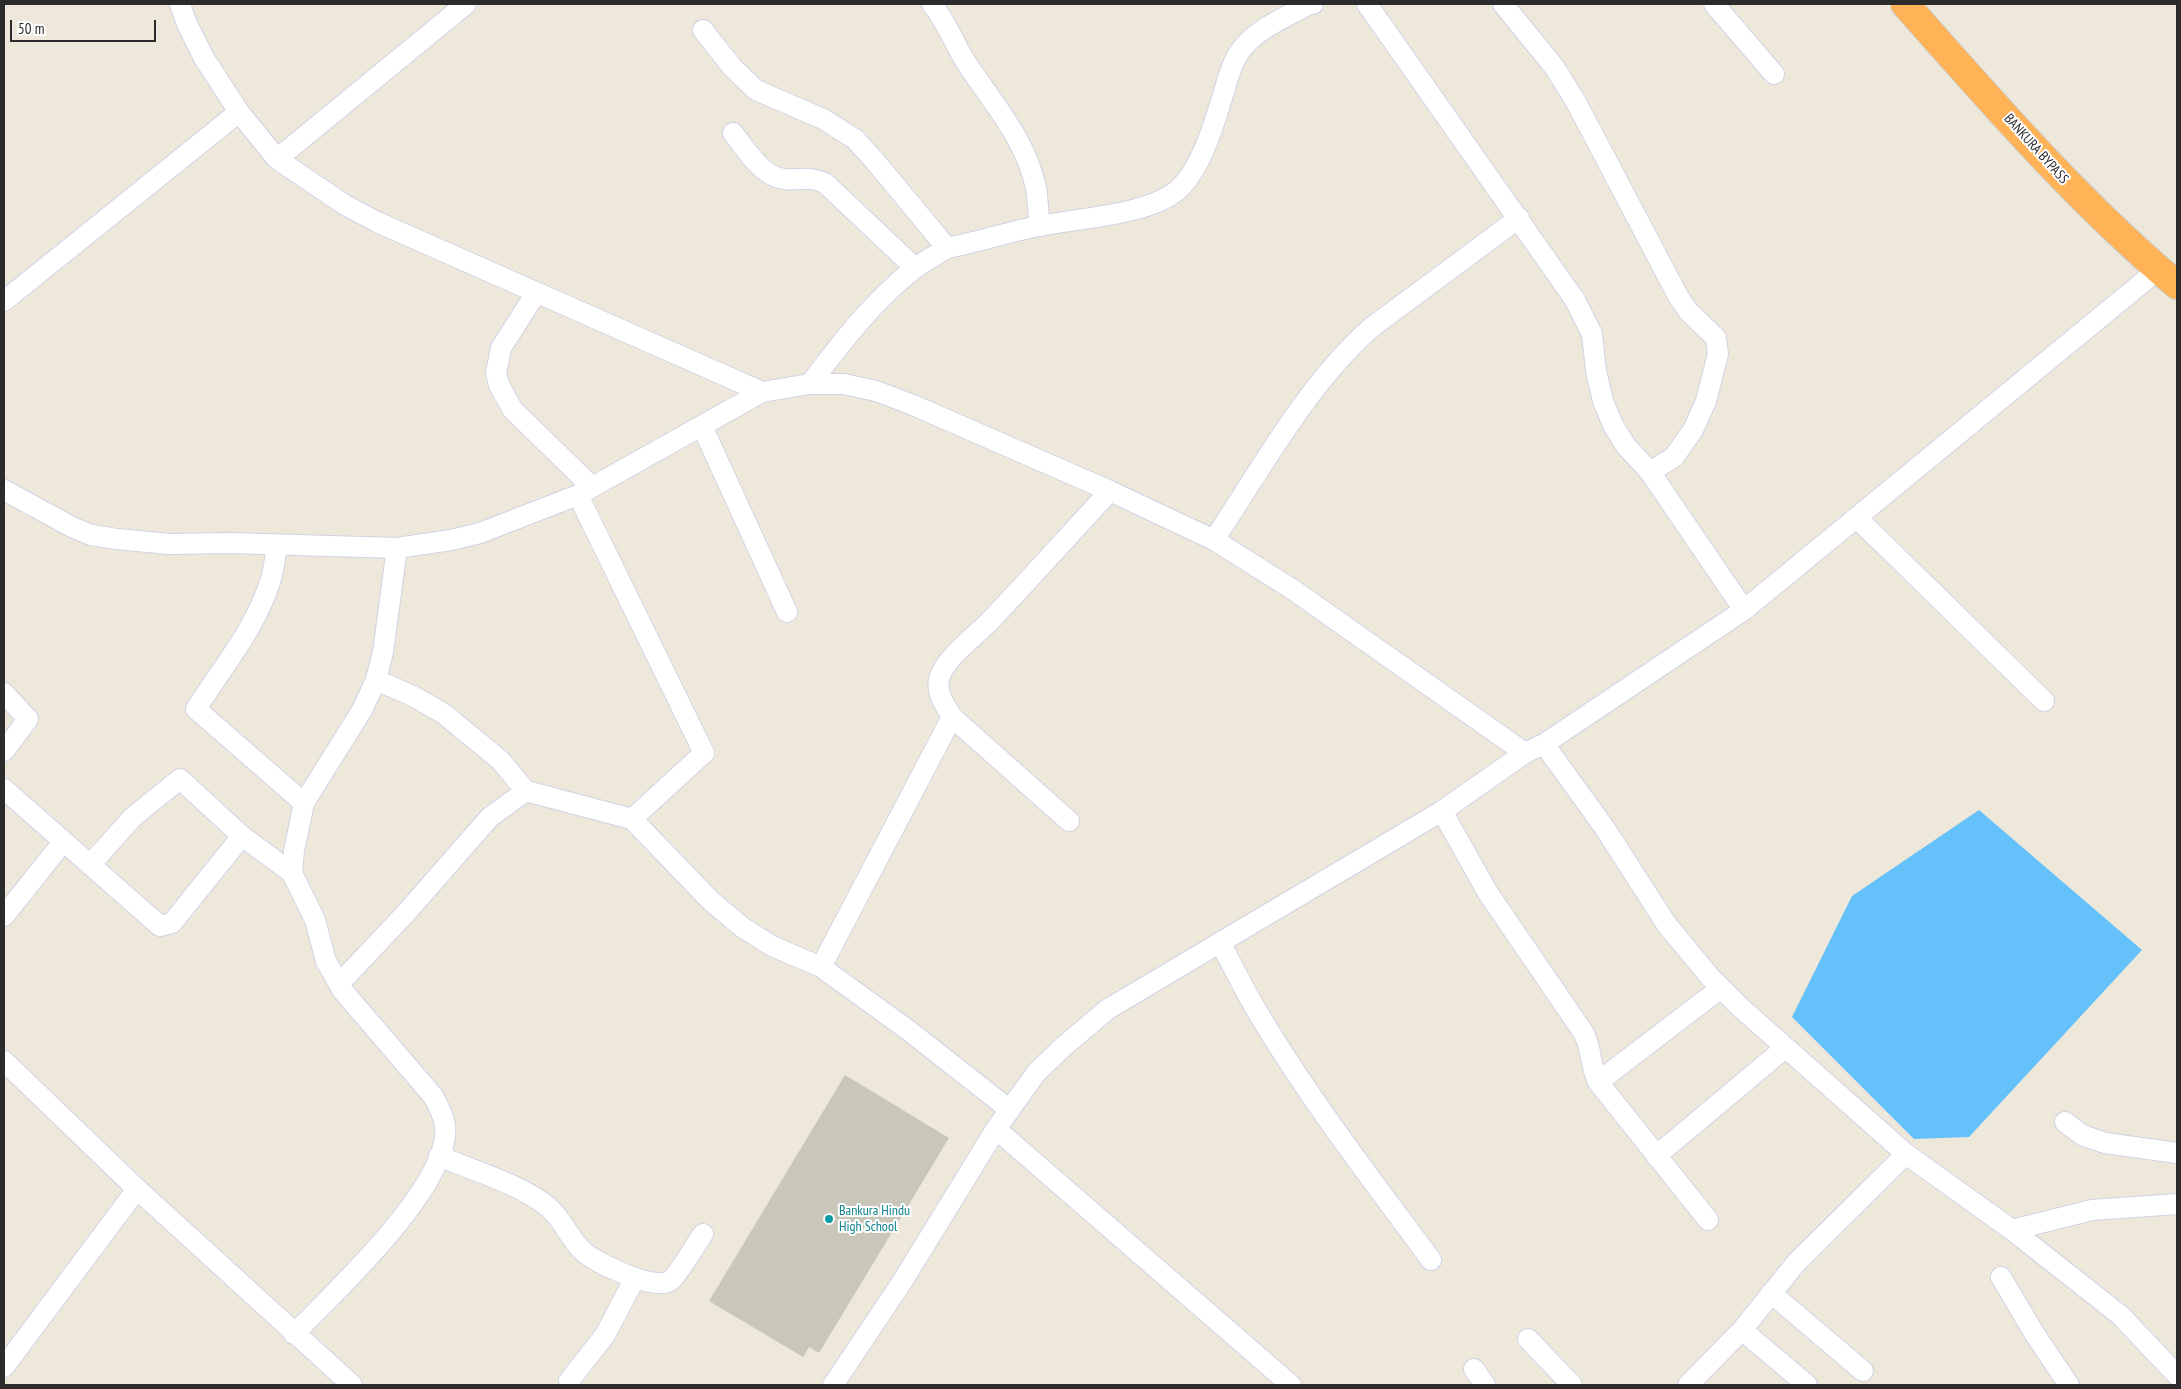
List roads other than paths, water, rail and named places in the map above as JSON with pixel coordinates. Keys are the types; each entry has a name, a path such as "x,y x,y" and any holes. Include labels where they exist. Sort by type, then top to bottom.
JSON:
{"highway":[{"name":"BANKURA BYPASS","path":"1904,4 2071,187 2168,277"}],"street":[{"path":"180,4 187,24 204,58 239,112 277,160 345,205 377,222 762,392"},
{"path":"277,160 466,4"},
{"path":"932,4 940,13 966,62 994,101 1017,139 1029,164 1036,188 1040,226"},
{"path":"810,384 859,322 915,268 947,248 1040,226 1079,221 1148,205 1167,198 1180,188 1192,174 1214,123 1229,72 1237,56 1259,32 1308,4"},
{"path":"1367,4 1519,218 1585,318 1592,334 1596,371 1603,401 1613,426 1626,446 1650,472 1744,610"},
{"path":"1503,4 1555,68 1576,102 1678,296 1688,311 1716,338 1718,354 1706,401 1693,430 1674,457 1650,472"},
{"path":"1714,4 1774,74"},
{"path":"703,30 732,67 756,90 823,119 855,139 947,248"},
{"path":"4,301 239,112"},
{"path":"733,133 758,163 774,176 784,179 806,177 826,183 915,268"},
{"path":"1214,540 1299,412 1352,345 1372,327 1519,218"},
{"path":"833,1385 902,1282 996,1129 1036,1073 1063,1047 1108,1010 1442,811 1744,610 1856,518 2168,277"},
{"path":"536,293 501,348 496,373 499,385 513,410 585,491 704,753 632,819"},
{"path":"4,490 72,527 91,534 117,539 170,544 277,544 397,548 451,540 480,533 585,491 762,392 810,384 844,384 876,391 1110,490 1214,540 1292,589 1525,754"},
{"path":"702,426 787,612"},
{"path":"1069,820 952,717 941,699 938,687 939,677 948,663 988,623 1110,490"},
{"path":"1856,518 2044,701"},
{"path":"277,544 270,582 260,606 235,652 196,709 304,803"},
{"path":"292,873 294,851 304,803 362,710 376,680 383,652 397,548"},
{"path":"376,680 413,696 444,714 500,760 526,791 632,819 711,901 742,927 772,946 821,967 908,1030 1010,1110"},
{"path":"4,693 28,719 4,751"},
{"path":"821,967 952,717"},
{"path":"1544,744 1604,827 1667,925 1721,988 1785,1048 1906,1154 2012,1230 2120,1314 2177,1375"},
{"path":"90,866 133,817 180,779 242,836 292,873 315,920 326,961 339,984 433,1096 441,1111 445,1126 435,1170 394,1228 365,1262 294,1334"},
{"path":"4,789 160,926 172,923 242,836"},
{"path":"339,984 412,906 490,817 526,791"},
{"path":"1442,811 1488,893 1588,1040 1594,1073 1598,1082 1708,1220"},
{"path":"4,916 63,842"},
{"path":"1220,942 1254,1006 1287,1058 1327,1117 1431,1260"},
{"path":"1598,1082 1721,988"},
{"path":"1656,1156 1785,1048"},
{"path":"4,1061 137,1189 352,1385"},
{"path":"2065,1122 2082,1135 2098,1141 2177,1153"},
{"path":"996,1129 1291,1385"},
{"path":"1688,1385 1742,1330 1770,1293 1820,1237 1906,1154"},
{"path":"439,1156 532,1196 558,1216 572,1239 586,1254 635,1278 661,1284 670,1281 703,1234"},
{"path":"4,1367 137,1189"},
{"path":"2012,1230 2092,1210 2177,1204"},
{"path":"2001,1277 2034,1333 2069,1385"},
{"path":"569,1381 594,1352 605,1335 635,1278"},
{"path":"1770,1293 1863,1371"},
{"path":"1742,1330 1807,1385"},
{"path":"1528,1339 1572,1385"}],"water":[{"path":"1979,810 2142,950 1969,1137 1914,1139 1792,1017 1852,896"}],"place":[{"name":"Bankura Hindu High School","path":"829,1219"}]}
